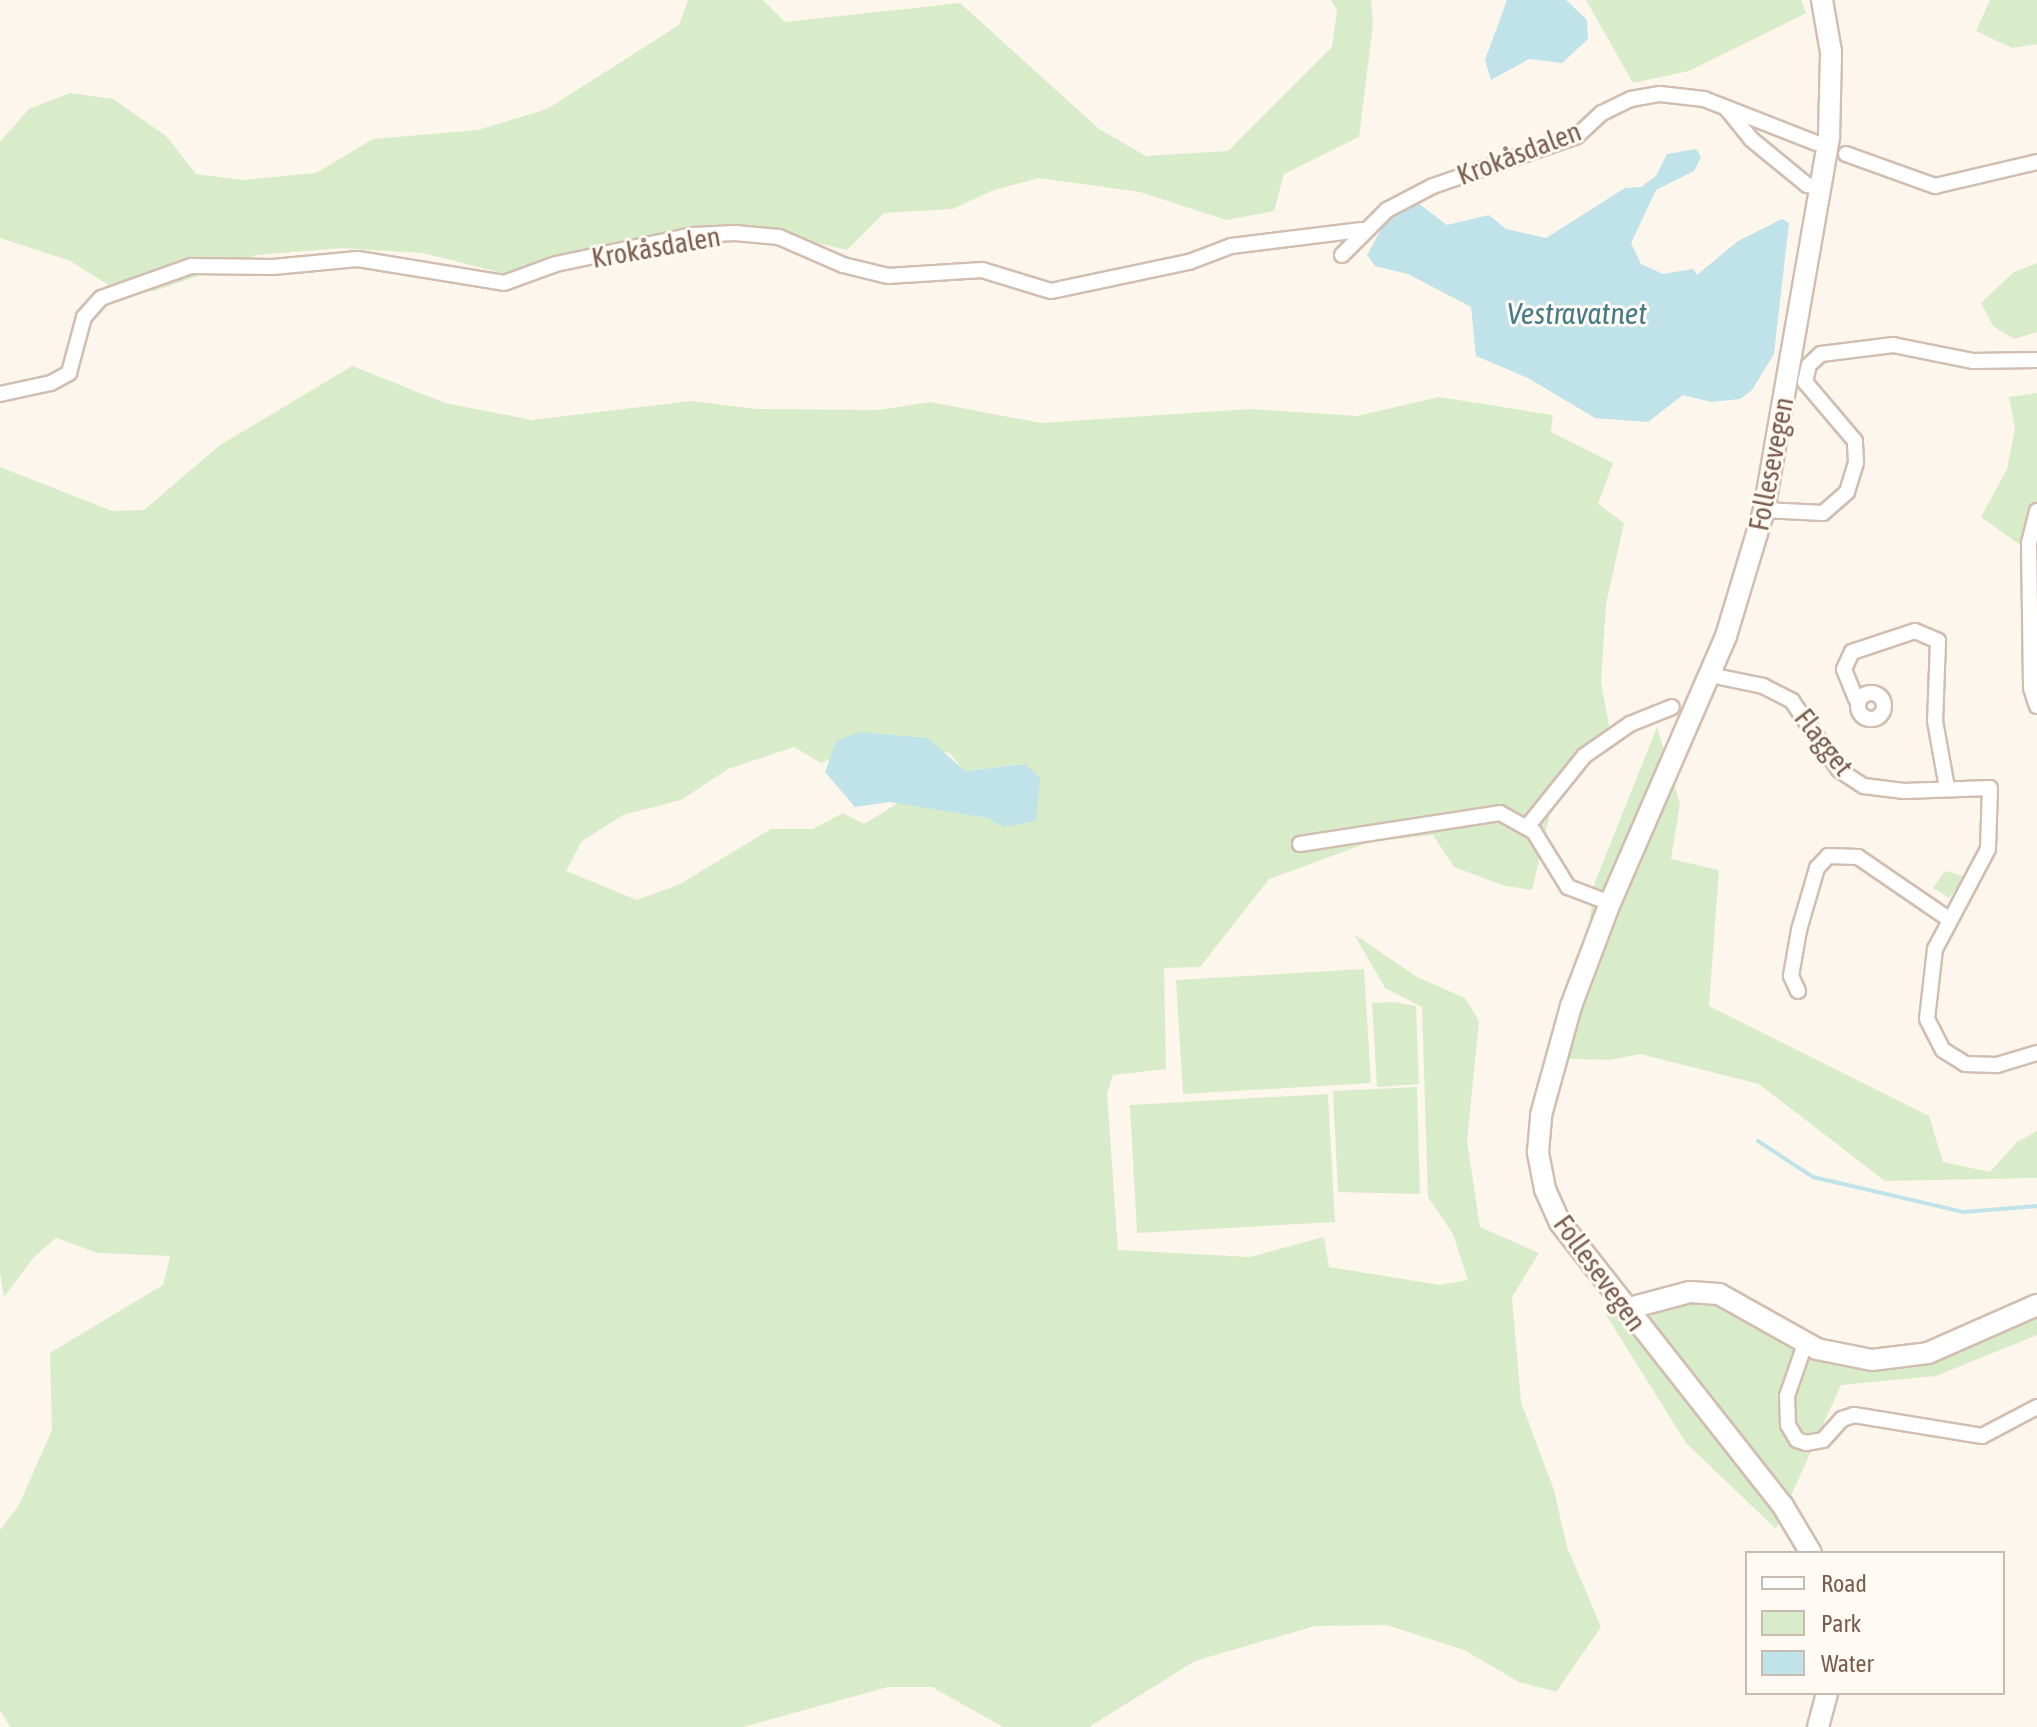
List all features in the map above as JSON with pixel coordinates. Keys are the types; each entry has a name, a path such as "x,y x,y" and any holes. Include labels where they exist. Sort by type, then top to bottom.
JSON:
{"main road":[{"name":"Follesevegen","path":"1810,1551 1783,1506 1560,1223 1545,1189 1538,1152 1541,1115 1555,1060 1610,903 1710,675 1743,589 1764,510 1821,188 1832,89 1822,0"},
{"path":"1626,1309 1671,1296 1719,1294 1805,1344 1853,1359 1909,1357 2037,1305"},
{"path":"1640,1327 1671,1296"},
{"path":"1818,1727 1826,1695"}],"street":[{"name":"Krokåsdalen","path":"1342,255 1362,230 1433,186 1577,136 1622,101 1683,95 1816,143"},
{"path":"1726,109 1751,139 1807,185 1821,188"},
{"path":"1846,154 1935,186 2037,162"},
{"name":"Krokåsdalen","path":"0,394 58,381 69,373 84,317 101,298 191,266 273,267 358,259 504,283 556,264 694,235 735,233 779,237 843,265 888,276 982,270 1051,291 1189,262 1231,246 1362,230"},
{"path":"1764,510 1823,513 1840,501 1850,482 1855,441 1805,382 1809,365 1821,354 1893,345 1973,361 2037,360"},
{"path":"2037,511 2029,542 2031,688 2037,706"},
{"path":"1856,699 1844,669 1852,652 1915,631 1938,641 1935,721 1947,788"},
{"name":"Flagget","path":"1710,675 1763,686 1792,701 1839,770 1854,782 1891,791 1990,788 1993,822 1985,861 1947,918"},
{"path":"1527,827 1584,756 1630,724 1672,707"},
{"path":"1300,844 1466,815 1500,813 1527,827 1568,887 1610,903"},
{"path":"1798,991 1791,976 1799,930 1817,868 1828,856 1858,857 1947,918 1926,992 1927,1019 1935,1040 1951,1057 1974,1065 2037,1053"},
{"path":"1805,1344 1787,1396 1788,1425 1797,1440 1806,1443 1823,1440 1842,1419 1854,1415 1982,1436 2037,1407"}],"green space":[{"path":"688,0 763,0 785,22 960,3 1099,129 1146,156 1228,151 1332,47 1337,10 1331,0 1371,0 1373,24 1359,137 1284,174 1274,211 1226,220 1140,192 1039,178 991,191 953,209 884,213 847,250 739,225 693,226 510,275 423,253 342,248 256,255 155,291 120,292 70,261 0,238 0,142 29,109 70,93 113,99 166,136 196,174 242,180 316,173 373,139 478,130 547,109 679,25"},
{"path":"1586,0 1801,0 1806,13 1689,71 1633,83"},
{"path":"1990,0 2037,0 2037,44 2012,48 1976,31"},
{"path":"2037,263 2037,332 2014,339 1993,326 1981,303 2014,272"},
{"path":"352,366 445,403 532,420 691,401 757,409 879,410 930,402 1041,423 1251,409 1357,416 1439,397 1553,415 1551,432 1613,463 1598,504 1624,523 1606,604 1601,682 1611,736 1584,759 1551,809 1532,890 1505,886 1454,867 1433,835 1370,842 1269,879 1200,967 1164,968 1166,1069 1113,1075 1107,1093 1118,1250 1250,1257 1324,1237 1329,1267 1440,1285 1468,1280 1453,1234 1428,1197 1422,1007 1385,988 1354,934 1417,977 1465,998 1479,1021 1467,1141 1480,1227 1539,1253 1512,1297 1521,1402 1554,1490 1567,1547 1601,1627 1556,1692 1519,1682 1464,1650 1387,1625 1315,1626 1195,1661 1089,1727 1003,1727 932,1687 888,1687 743,1727 10,1727 0,1710 0,1530 19,1505 52,1430 50,1353 163,1285 170,1256 98,1253 56,1238 34,1257 4,1297 0,1273 0,467 112,511 144,510 220,445","holes":["836,741 950,753 964,771 1025,764 1004,827 987,818 898,803 864,824 843,813 813,829 771,829 680,884 637,900 566,871 582,841 623,815 681,800 728,769 794,747 821,763 830,759"]},
{"path":"2037,393 2037,585 2031,588 2033,554 1981,517 2007,469 2015,429 2009,397"},
{"path":"1657,727 1680,804 1671,859 1719,870 1709,1006 1929,1116 1943,1162 1990,1172 2017,1142 2037,1131 2037,1178 1885,1181 1759,1084 1640,1054 1610,1060 1547,1058 1577,1011 1595,882"},
{"path":"1945,871 1966,877 1949,898 1933,888"},
{"path":"1364,969 1371,1083 1183,1094 1176,980"},
{"path":"1394,1002 1416,1006 1419,1084 1377,1087 1372,1003"},
{"path":"1417,1087 1420,1194 1338,1192 1333,1091"},
{"path":"1328,1094 1335,1222 1137,1233 1130,1105"},
{"path":"1710,1289 1838,1357 1921,1350 2037,1299 2037,1335 1936,1376 1841,1385 1776,1529 1686,1443 1606,1315"}],"water":[{"path":"1507,0 1566,0 1587,20 1588,39 1562,63 1529,59 1491,80 1485,60"},
{"name":"Vestravatnet","path":"1696,149 1701,157 1694,171 1656,190 1631,243 1641,264 1663,274 1693,269 1697,275 1738,241 1782,219 1789,223 1774,354 1752,390 1740,399 1711,402 1683,395 1648,422 1595,418 1528,378 1476,356 1471,307 1408,274 1375,266 1367,255 1384,224 1418,203 1447,225 1489,215 1506,229 1546,238 1625,188 1641,187 1656,176 1667,154"},
{"path":"859,732 928,738 965,771 1025,764 1040,778 1036,821 1004,827 987,818 890,802 855,807 825,772 836,741"}],"waterway":[{"path":"1758,1141 1813,1177 1964,1212 2037,1206"}]}
